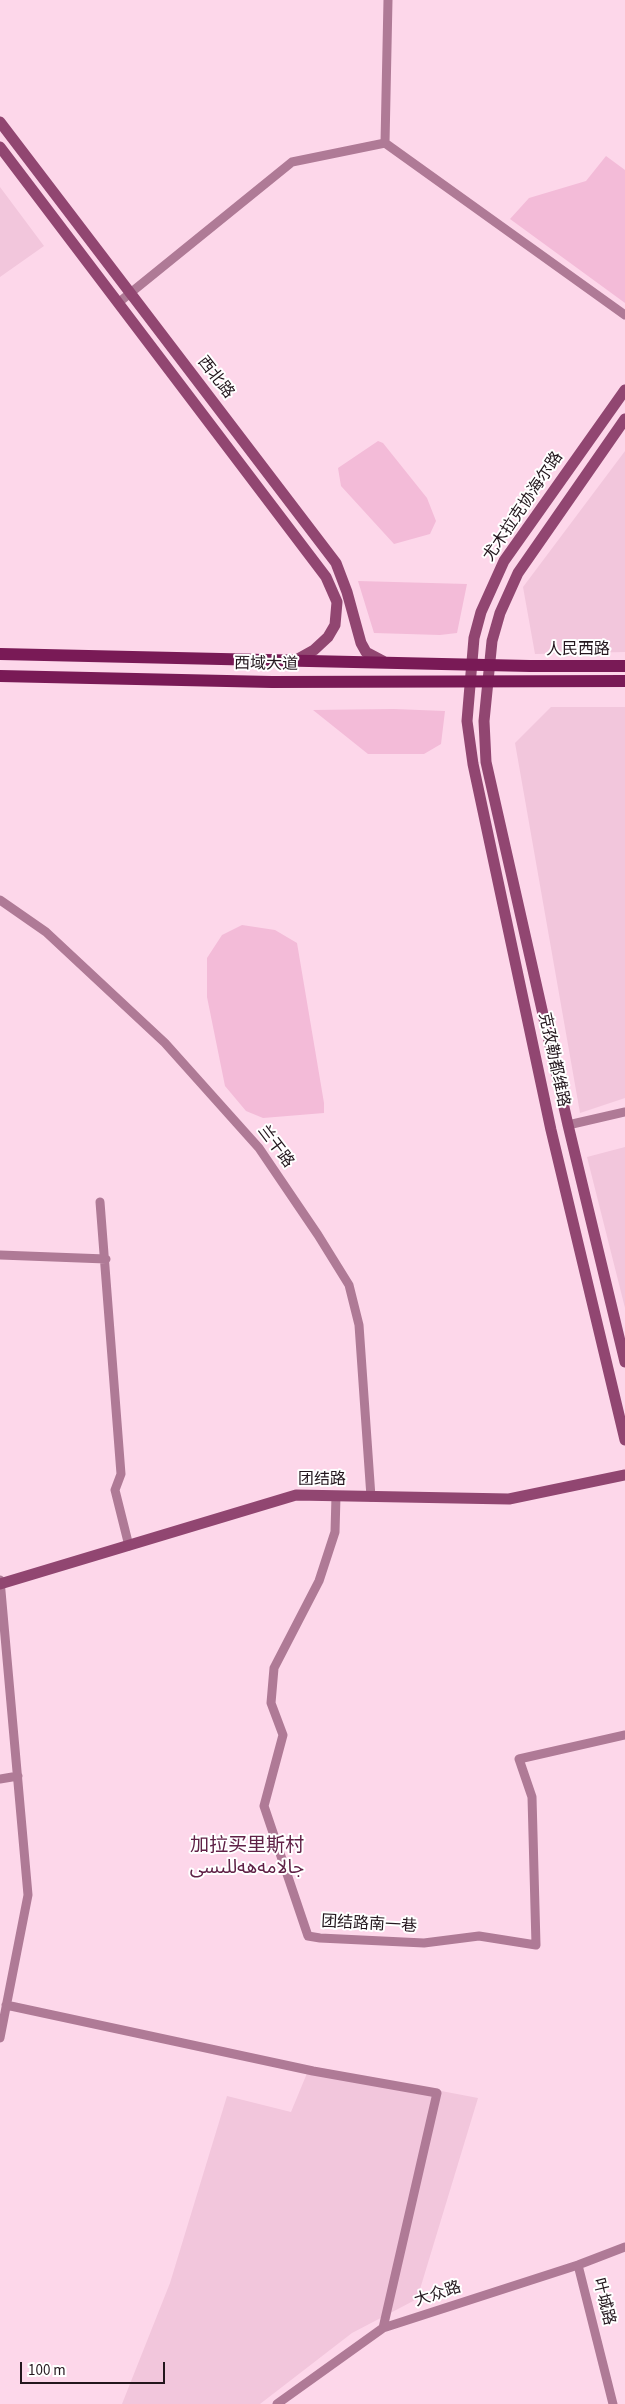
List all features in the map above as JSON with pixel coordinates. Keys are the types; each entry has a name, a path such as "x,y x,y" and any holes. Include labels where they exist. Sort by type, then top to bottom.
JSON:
{"main road":[{"name":"西北路","path":"0,122 129,294 336,563 347,592 361,643 366,652 383,661"},
{"name":"西北路","path":"0,147 326,577 333,590 338,612 336,624 328,637 314,650 296,660"},
{"name":"尤木拉克协海尔路","path":"469,683 474,638 481,612 504,561 625,390"},
{"name":"尤木拉克协海尔路","path":"487,683 500,613 518,573 625,419"},
{"name":"西域大道","path":"0,654 383,661 530,666"},
{"name":"人民西路","path":"530,666 625,666"},
{"name":"西域大道","path":"0,676 272,682 531,683"},
{"name":"人民西路","path":"531,683 625,681"},
{"name":"克孜勒都维路","path":"469,683 467,721 472,764 551,1130 625,1440"},
{"name":"克孜勒都维路","path":"487,683 484,721 486,762 568,1125 625,1362"},
{"name":"团结路","path":"1,1583 296,1495 509,1499 625,1475"}],"street":[{"path":"385,143 388,0"},
{"path":"118,303 292,162 385,143 625,315"},
{"name":"兰干路","path":"0,900 46,932 165,1043 259,1148 318,1235 349,1285 359,1325 371,1497"},
{"path":"568,1125 625,1112"},
{"path":"100,1202 106,1259 121,1474 115,1490 129,1546"},
{"path":"0,1255 106,1259"},
{"name":"团结路南一巷","path":"336,1496 335,1532 319,1581 274,1668 271,1703 282,1735 264,1806 308,1936 424,1942 479,1936 536,1945 532,1797 519,1759 625,1735"},
{"path":"0,2038 28,1895 1,1583"},
{"path":"0,1779 18,1776"},
{"path":"0,1984 10,1985"},
{"path":"6,2005 313,2071 437,2093 383,2328"},
{"name":"大众路","path":"277,2404 383,2328 578,2265 625,2247"},
{"name":"叶城路","path":"578,2265 613,2404"}],"shaded area":[{"path":"606,156 625,170 625,303 510,219 529,198 586,181"},
{"path":"0,187 44,246 0,277"},
{"path":"378,441 383,443 427,498 436,521 430,534 394,544 341,486 338,468"},
{"path":"625,451 625,652 535,654 523,587"},
{"path":"358,581 467,584 457,633 440,635 374,633"},
{"path":"551,707 625,707 625,1098 580,1113 515,743"},
{"path":"394,709 445,711 441,744 424,754 368,754 313,710"},
{"path":"242,925 275,930 297,943 324,1103 324,1113 263,1118 246,1111 225,1086 207,997 207,958 222,935"},
{"path":"625,1147 625,1308 587,1157"},
{"path":"310,2066 478,2098 417,2299 352,2333 260,2404 122,2404 170,2283 227,2096 291,2112"}],"district":[{"name":"加拉买里斯村 جالامەھەللىسى","path":"247,1858"}]}
